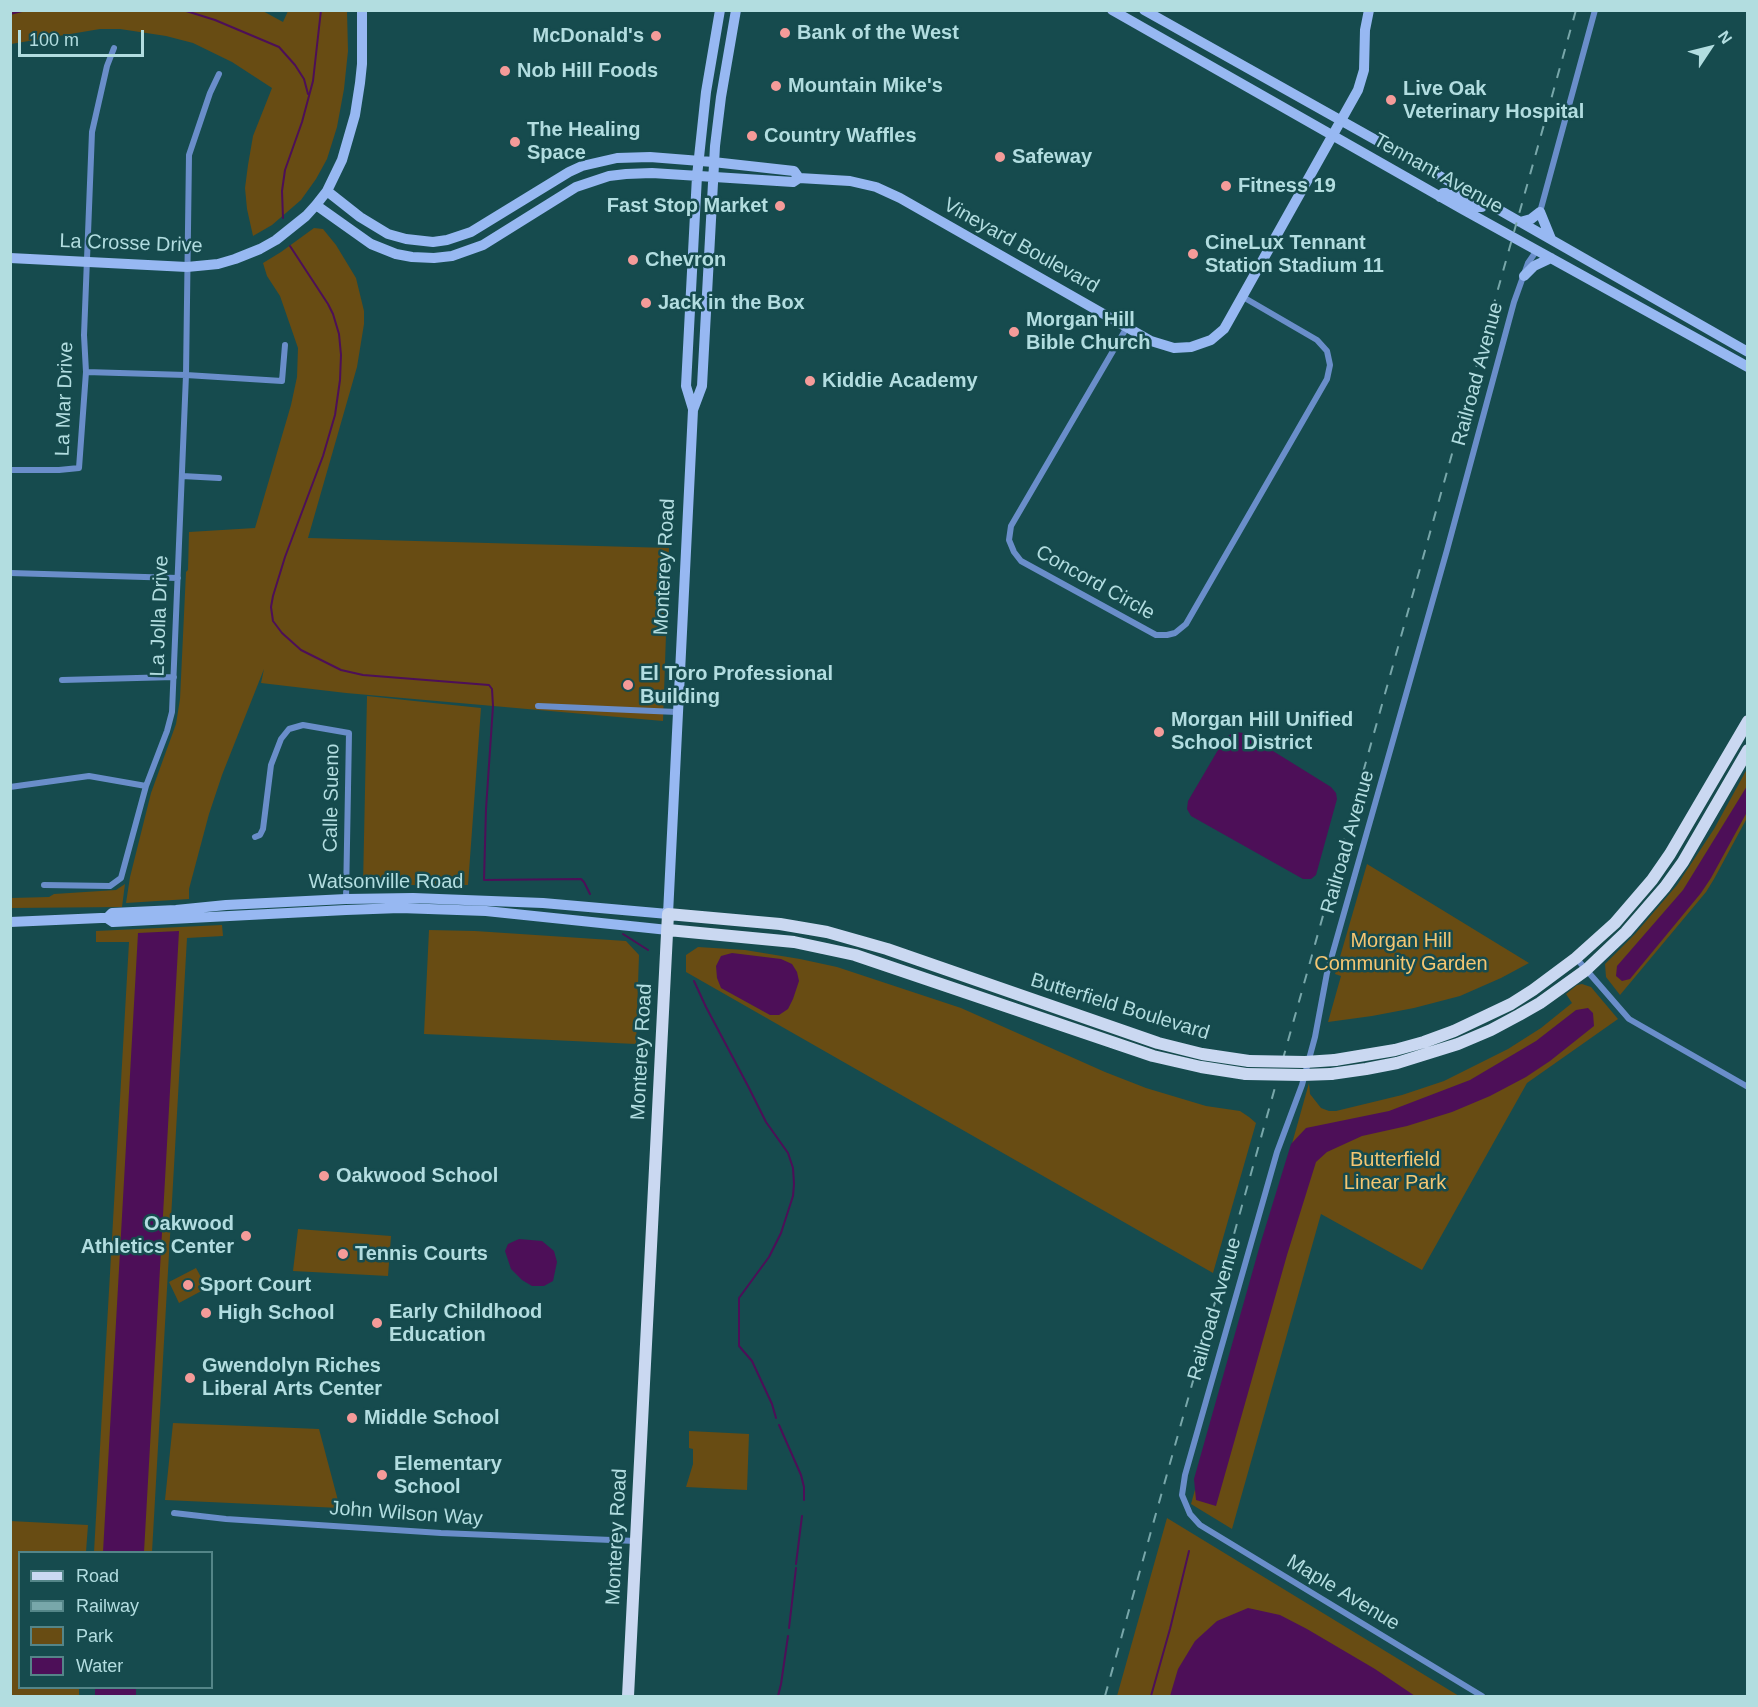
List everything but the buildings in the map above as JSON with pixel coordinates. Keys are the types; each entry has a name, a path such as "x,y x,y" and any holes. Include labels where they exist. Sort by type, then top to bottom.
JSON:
{"main road":[{"name":"La Crosse Drive","path":"10,258 187,267 218,264 260,249 276,240 316,205 327,191 342,160 355,115 362,64 362,10"},
{"name":"Monterey Road","path":"693,410 686,386 698,160 704,100 720,10"},
{"name":"Monterey Road","path":"628,1696 693,410 702,386 713,162 721,97 736,10"},
{"name":"Tennant Avenue","path":"1113,10 1462,209 1748,367"},
{"name":"Tennant Avenue","path":"1144,10 1748,352"},
{"name":"Vineyard Boulevard","path":"316,205 370,244 396,254 434,258 452,256 483,245 565,194 599,178 626,174 712,176 793,182 799,178 850,181 888,192 1163,346 1191,347 1211,340 1228,322 1358,90 1364,70 1365,30 1369,10"},
{"name":"Vineyard Boulevard","path":"327,191 360,217 388,234 433,242 471,232 556,179 582,166 617,158 698,160 794,171 799,178"},
{"path":"1440,196 1448,193 1461,198 1468,192"},
{"path":"1462,209 1467,203 1482,207 1486,202"},
{"path":"1520,222 1531,219 1540,212 1551,239"},
{"path":"1537,250 1543,246 1557,253 1569,250"},
{"path":"1524,276 1534,266 1551,258"},
{"path":"1667,322 1673,310"},
{"name":"Butterfield Boulevard","path":"668,914 780,924 827,932 886,949 1158,1043 1202,1054 1250,1061 1305,1062 1335,1060 1395,1050 1454,1031 1518,999 1557,973 1616,923 1670,854 1748,721"},
{"name":"Butterfield Boulevard","path":"668,930 794,942 855,955 1153,1056 1201,1067 1246,1074 1293,1075 1331,1074 1366,1069 1428,1055 1491,1030 1540,1003 1586,970 1626,932 1665,887 1683,862 1748,750"},
{"name":"Watsonville Road","path":"176,914 237,904 346,899 460,899 543,903 668,914"},
{"name":"Watsonville Road","path":"10,922 107,918 112,913 135,916 432,909 668,930"}],"street":[{"path":"1540,212 1594,10"},
{"name":"La Mar Drive","path":"10,470 79,468 86,372 84,335 92,132 107,66 114,48"},
{"name":"La Jolla Drive","path":"44,885 110,886 121,878 146,786 170,722 174,677 186,375 189,155 210,93 219,74"},
{"name":"Railroad Avenue","path":"1190,1514 1182,1495 1185,1475 1277,1152 1302,1085 1315,1037 1327,973 1441,573 1514,302 1528,263 1537,250"},
{"name":"Concord Circle","path":"1127,327 1011,526 1010,540 1014,552 1021,561 1156,635 1167,635 1175,633 1186,624 1326,379 1330,365 1327,351 1317,340 1243,297"},
{"path":"86,372 282,381 285,345"},
{"path":"182,476 219,478"},
{"path":"10,573 178,578"},
{"path":"62,680 174,677"},
{"path":"538,706 677,712"},
{"name":"Calle Sueno","path":"255,837 260,835 263,829 271,765 281,739 289,729 303,726 349,734 346,899"},
{"path":"10,788 89,776 146,786"},
{"path":"1576,958 1629,1020 1748,1087"},
{"name":"John Wilson Way","path":"174,1513 226,1519 441,1533 636,1541"},
{"name":"Maple Avenue","path":"1190,1514 1200,1525 1215,1535 1482,1696"}],"green space":[{"path":"261,10 283,22 288,11 347,11 348,51 337,127 327,159 301,200 272,225 253,236 245,188 253,136 272,88 232,62 193,43 166,36 120,29 100,29 11,44 11,11"},
{"path":"314,228 323,229 336,245 356,278 364,311 364,324 357,367 308,538 669,548 663,721 346,693 261,683 264,669 209,814 189,889 189,899 126,903 130,877 151,793 176,724 180,699 189,532 255,528 297,377 298,348 280,296 267,276 263,263"},
{"path":"367,696 481,708 468,885 363,885"},
{"path":"1747,769 1747,818 1714,879 1706,892 1620,995 1606,977 1605,964 1635,934 1677,885 1714,829"},
{"name":"Morgan Hill Community Garden","path":"1367,864 1529,963 1460,996 1414,1008 1328,1022 1341,976 1335,974"},
{"path":"125,884 122,907 11,908 11,898 49,897 54,894 116,890"},
{"path":"222,925 223,936 187,938 152,1551 94,1551 129,942 96,942 96,931"},
{"path":"429,930 626,941 639,955 636,1044 424,1034"},
{"path":"698,947 745,950 837,967 961,1008 1146,1088 1206,1106 1240,1111 1256,1123 1213,1273 686,972 686,955"},
{"name":"Butterfield Linear Park","path":"1577,985 1591,987 1618,1019 1527,1083 1422,1270 1321,1214 1232,1529 1191,1504 1309,1083 1310,1094 1321,1108 1336,1111 1402,1095 1444,1081 1508,1049 1541,1028 1572,1003 1566,994"},
{"name":"Tennis Courts","path":"298,1229 391,1236 388,1276 293,1271"},
{"name":"Sport Court","path":"196,1268 207,1288 179,1303 169,1282"},
{"path":"173,1423 319,1429 340,1508 165,1500"},
{"path":"689,1431 749,1434 747,1490 686,1487 693,1464 693,1449 689,1448"},
{"path":"1167,1518 1459,1696 1117,1696"},
{"path":"10,1521 88,1525 86,1551 18,1551 18,1689 79,1689 79,1696 11,1696"}],"water":[{"path":"1234,732 1244,733 1331,787 1336,793 1337,799 1316,875 1311,879 1303,879 1191,816 1187,809 1188,801 1225,738"},
{"path":"1747,786 1747,812 1711,878 1630,979 1622,981 1616,976 1617,966 1683,890"},
{"path":"179,931 144,1551 103,1551 138,933"},
{"path":"732,953 781,959 792,964 799,981 788,1009 779,1015 770,1015 721,988 716,966 721,956"},
{"path":"1588,1008 1593,1013 1594,1026 1526,1077 1452,1112 1407,1126 1362,1136 1327,1152 1316,1162 1287,1255 1216,1506 1196,1500 1194,1479 1291,1144 1306,1128 1389,1111 1470,1080 1536,1041 1576,1010"},
{"path":"519,1239 542,1241 554,1251 557,1262 553,1281 544,1286 532,1286 511,1269 505,1251 508,1244"},
{"path":"1248,1608 1280,1615 1307,1629 1375,1669 1415,1696 1170,1696 1178,1669 1195,1641 1217,1621"},
{"path":"95,1689 136,1689 136,1696 95,1696"}],"waterway":[{"path":"10,14 26,10"},
{"path":"183,10 215,20 279,47 304,79 308,94"},
{"path":"283,218 282,191 285,170 302,122 313,81 321,10"},
{"path":"290,246 333,314 339,334 340,380 335,415 323,456 285,557 273,596 271,607 273,621 282,633 301,650 341,670 363,675 489,685 492,689 493,706 484,880 581,879 590,894"},
{"path":"623,934 648,950"},
{"path":"694,981 766,1122 788,1153 793,1168 793,1196 781,1233 769,1257 739,1298 739,1346 752,1361 776,1418"},
{"path":"779,1425 801,1475 804,1500"},
{"path":"796,1564 802,1516"},
{"path":"1151,1696 1189,1551"},
{"path":"789,1628 796,1568"},
{"path":"778,1696 788,1636"}],"railway":[{"path":"1105,1696 1576,10"}],"place":[{"name":"Bank of the West","path":"785,33"},
{"name":"McDonald's","path":"656,36"},
{"name":"Nob Hill Foods","path":"505,71"},
{"name":"Mountain Mike's","path":"776,86"},
{"name":"Live Oak Veterinary Hospital","path":"1391,100"},
{"name":"Country Waffles","path":"752,136"},
{"name":"The Healing Space","path":"515,142"},
{"name":"Safeway","path":"1000,157"},
{"name":"Fitness 19","path":"1226,186"},
{"name":"Fast Stop Market","path":"780,206"},
{"name":"CineLux Tennant Station Stadium 11","path":"1193,254"},
{"name":"Chevron","path":"633,260"},
{"name":"Jack in the Box","path":"646,303"},
{"name":"Morgan Hill Bible Church","path":"1014,332"},
{"name":"Kiddie Academy","path":"810,381"},
{"name":"El Toro Professional Building","path":"628,685"},
{"name":"Morgan Hill Unified School District","path":"1159,732"},
{"name":"Oakwood School","path":"324,1176"},
{"name":"Oakwood Athletics Center","path":"246,1236"},
{"name":"Tennis Courts","path":"343,1254"},
{"name":"Sport Court","path":"188,1285"},
{"name":"High School","path":"206,1313"},
{"name":"Early Childhood Education","path":"377,1323"},
{"name":"Gwendolyn Riches Liberal Arts Center","path":"190,1378"},
{"name":"Middle School","path":"352,1418"},
{"name":"Elementary School","path":"382,1475"}]}
